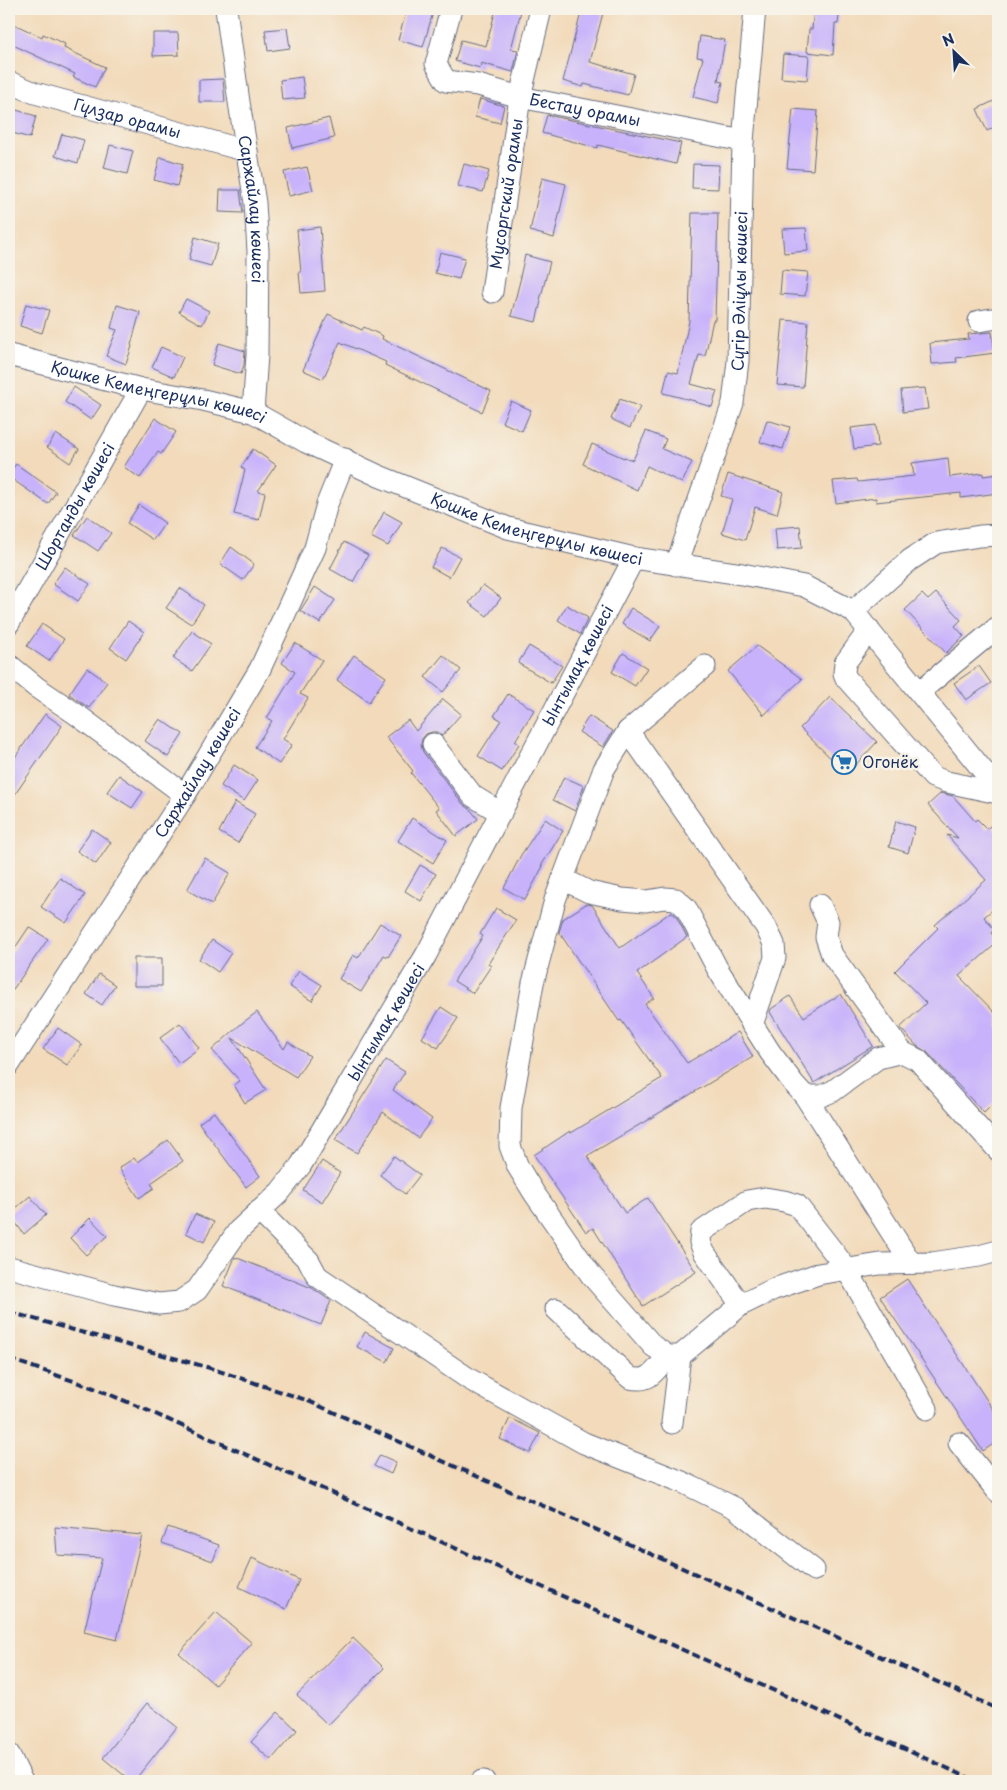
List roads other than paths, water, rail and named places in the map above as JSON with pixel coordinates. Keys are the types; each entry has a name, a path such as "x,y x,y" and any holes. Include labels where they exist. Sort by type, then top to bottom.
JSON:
{"street":[{"name":"Саржайлау көшесі","path":"226,9 255,203 258,251 257,355 253,412"},
{"name":"Бестау орамы","path":"451,9 436,64 446,81 478,85 520,97 743,141"},
{"name":"Мусоргский орамы","path":"492,292 520,97 541,9"},
{"name":"Сүгір Әліұлы көшесі","path":"676,565 734,403 738,361 743,141 755,9"},
{"name":"Гүлзар орамы","path":"9,82 35,93 248,151"},
{"name":"Қошке Кемеңгерұлы көшесі","path":"9,355 141,389 203,400 253,412 306,442 379,476 508,528 634,558 742,574 804,586 853,611 998,791"},
{"name":"Шортанды көшесі","path":"9,623 141,389"},
{"name":"Саржайлау көшесі","path":"9,1065 185,795 260,669 315,548 327,504 344,459"},
{"path":"853,611 910,560 936,543 998,535"},
{"name":"Ынтымақ көшесі","path":"9,1267 114,1296 159,1304 179,1302 197,1290 238,1231 280,1192 301,1165 426,955 634,558"},
{"path":"918,692 998,627"},
{"path":"869,630 845,663 844,673 846,678 933,778 998,791"},
{"path":"9,665 36,687 76,714 185,795"},
{"path":"674,1356 653,1346 591,1275 534,1193 518,1167 510,1146 511,1108 533,983 555,900 604,769 628,731 705,666"},
{"path":"628,731 766,927 774,944 775,958 752,1025"},
{"path":"432,744 473,796 501,813"},
{"path":"564,879 589,892 622,899 646,901 665,898 676,899 686,908 717,968 752,1025 794,1084 806,1096 911,1263"},
{"path":"820,906 828,922 826,937 832,955 902,1052 918,1060 998,1150"},
{"path":"806,1096 821,1096 833,1092 878,1058 902,1052"},
{"path":"741,1305 704,1252 700,1242 701,1232 747,1201 765,1198 784,1200 797,1205 846,1268 927,1409"},
{"path":"259,1211 309,1261 317,1276 468,1379 584,1443 682,1482 735,1508 814,1570"},
{"path":"556,1309 630,1378 640,1380 650,1377 674,1356 741,1305 774,1289 818,1274 846,1268 880,1264 932,1263 998,1252"},
{"path":"672,1423 674,1356"},
{"path":"959,1443 998,1492"},
{"path":"9,1754 22,1781"}],"railway":[{"path":"9,1312 210,1368 306,1400 998,1709"},
{"path":"9,1359 94,1388 142,1408 976,1781"}],"place":[{"name":"Огонёк","path":"844,762"}]}
